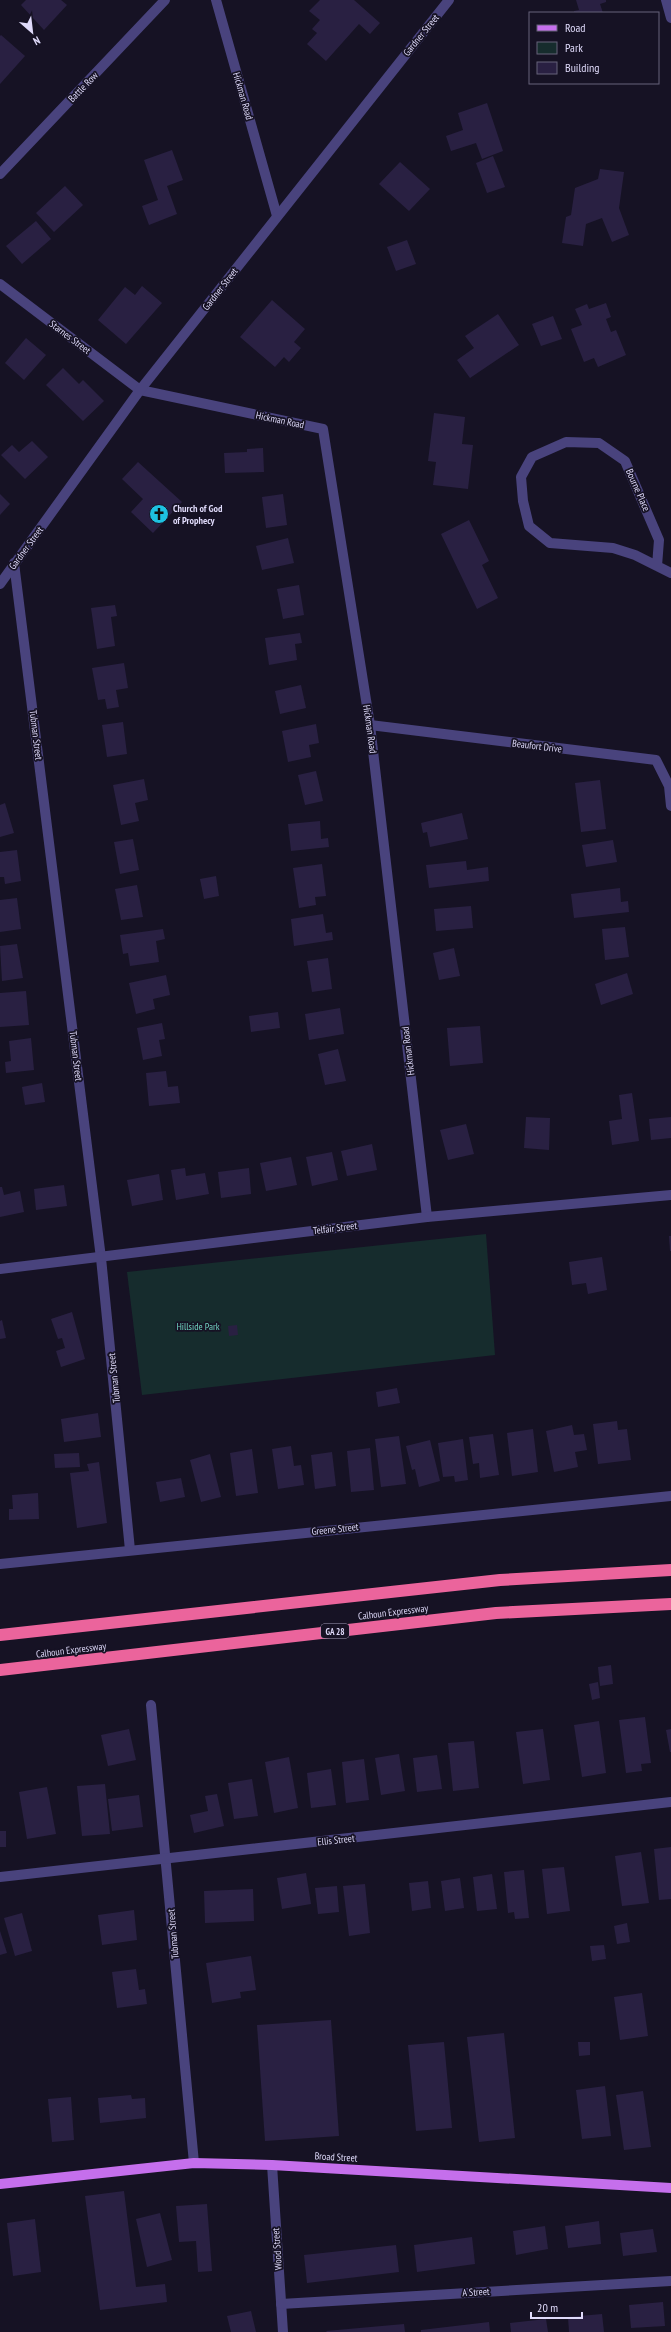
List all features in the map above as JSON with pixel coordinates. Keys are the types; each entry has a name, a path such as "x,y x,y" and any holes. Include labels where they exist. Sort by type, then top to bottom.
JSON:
{"highway":[{"name":"Calhoun Expressway","path":"0,1635 500,1580 671,1570"},
{"name":"Calhoun Expressway","path":"0,1670 496,1613 671,1604"}],"main road":[{"name":"Broad Street","path":"0,2184 194,2163 272,2165 671,2188"}],"street":[{"name":"Battle Row","path":"0,174 165,0"},
{"name":"Hickman Road","path":"216,0 277,216"},
{"name":"Gardner Street","path":"0,584 140,390 449,0"},
{"path":"666,0 671,18"},
{"name":"Starnes Street","path":"0,284 140,390"},
{"name":"Hickman Road","path":"140,390 323,429 370,725 427,1217"},
{"name":"Bourne Place","path":"657,566 659,540 625,461 599,443 592,442 566,442 532,457 522,477 523,501 529,526 550,543 613,548 635,555 657,566 671,573"},
{"name":"Tubman Street","path":"14,563 101,1258 130,1550"},
{"name":"Beaufort Drive","path":"370,725 656,760 669,786 671,806"},
{"name":"Telfair Street","path":"0,1270 427,1217 671,1196"},
{"name":"Greene Street","path":"0,1564 671,1496"},
{"name":"Tubman Street","path":"151,1705 167,1858 194,2163"},
{"name":"Ellis Street","path":"0,1877 671,1802"},
{"name":"Wood Street","path":"272,2165 283,2332"},
{"name":"A Street","path":"281,2304 671,2280"}],"green space":[{"name":"Hillside Park","path":"486,1234 495,1355 142,1395 127,1272"}],"building":[{"path":"26,0 61,0 67,5 44,30 21,5"},
{"path":"320,0 354,0 380,23 370,34 359,24 326,61 307,44 317,33 312,29 320,20 309,11"},
{"path":"576,0 606,0 606,2 600,4 603,12 574,12 579,10"},
{"path":"1,35 25,56 0,84 0,36"},
{"path":"487,103 503,151 482,159 476,143 451,151 446,136 463,130 458,113"},
{"path":"172,150 183,180 167,186 177,214 149,225 142,206 158,200 144,160"},
{"path":"493,156 505,187 487,193 476,163"},
{"path":"400,162 430,189 409,211 379,184"},
{"path":"600,169 624,172 619,208 629,235 612,242 602,218 586,224 583,246 562,243 566,217 571,215 575,188 598,179"},
{"path":"65,186 83,205 54,232 36,213"},
{"path":"36,221 51,239 22,264 6,246"},
{"path":"407,240 416,264 396,271 387,247"},
{"path":"142,286 162,303 126,344 98,320 125,287 135,295"},
{"path":"272,300 305,329 294,342 301,348 289,362 284,357 275,367 240,337"},
{"path":"606,303 611,317 606,319 611,332 616,330 626,355 598,367 594,358 584,362 571,329 582,325 575,309 587,304 589,309"},
{"path":"498,314 519,345 470,378 457,360 474,348 465,336"},
{"path":"553,316 562,339 541,346 532,324"},
{"path":"26,338 46,355 24,380 5,363"},
{"path":"63,368 79,384 83,380 104,401 83,421 46,385"},
{"path":"434,413 465,417 462,444 473,445 468,489 433,485 436,462 428,461"},
{"path":"32,441 48,457 25,479 1,455 12,445 19,452"},
{"path":"263,448 264,472 225,473 224,453 247,452 247,449"},
{"path":"138,462 182,502 153,533 131,512 143,499 122,479"},
{"path":"0,494 10,504 0,515"},
{"path":"283,494 287,525 266,528 262,497"},
{"path":"469,520 489,561 482,565 498,598 477,609 441,534"},
{"path":"288,538 294,563 262,570 256,546"},
{"path":"299,585 304,615 283,619 277,589"},
{"path":"115,605 117,616 111,617 115,646 97,649 91,608"},
{"path":"300,633 302,643 295,644 297,660 269,665 265,638"},
{"path":"124,663 128,688 116,690 119,707 107,709 105,699 98,700 92,668"},
{"path":"301,685 306,708 280,714 275,691"},
{"path":"123,722 127,754 107,757 102,725"},
{"path":"316,724 319,743 309,745 311,757 288,762 282,731"},
{"path":"316,771 323,801 305,805 298,775"},
{"path":"144,779 148,800 135,803 139,821 121,825 113,785"},
{"path":"600,780 606,829 581,832 575,783"},
{"path":"5,803 14,833 0,837 0,805"},
{"path":"462,813 468,839 430,847 427,832 423,833 421,823"},
{"path":"320,821 321,839 328,838 329,847 291,851 288,824"},
{"path":"133,839 139,870 120,874 114,842"},
{"path":"613,840 617,862 586,867 582,845"},
{"path":"17,850 21,881 5,884 4,877 0,877 0,852"},
{"path":"466,861 467,870 488,867 489,881 429,888 426,865"},
{"path":"322,864 326,896 315,897 316,905 299,908 293,868"},
{"path":"216,876 219,896 204,899 200,879"},
{"path":"137,885 143,917 121,920 115,889"},
{"path":"620,888 621,902 628,901 629,912 574,918 571,894"},
{"path":"17,898 21,929 0,932 0,900"},
{"path":"471,906 473,928 436,931 434,909"},
{"path":"323,914 326,933 332,932 333,940 294,946 291,919"},
{"path":"625,927 629,957 605,960 602,929"},
{"path":"163,929 165,939 156,941 159,962 130,966 128,953 123,954 120,935"},
{"path":"17,944 23,978 2,981 0,946"},
{"path":"454,948 460,976 439,980 433,953"},
{"path":"328,958 332,989 312,992 307,961"},
{"path":"627,973 633,994 601,1005 595,984"},
{"path":"166,975 170,995 153,999 155,1009 136,1014 129,983"},
{"path":"26,991 29,1025 0,1027 0,993"},
{"path":"340,1008 344,1034 309,1040 305,1014"},
{"path":"278,1012 280,1028 251,1032 249,1016"},
{"path":"162,1023 165,1039 159,1040 162,1056 143,1060 137,1028"},
{"path":"480,1026 483,1063 450,1066 447,1028"},
{"path":"31,1038 34,1070 6,1073 5,1062 11,1061 9,1041"},
{"path":"338,1049 346,1081 325,1085 318,1054"},
{"path":"166,1071 168,1087 178,1086 180,1103 149,1106 146,1073"},
{"path":"42,1083 45,1102 25,1105 22,1087"},
{"path":"632,1093 639,1141 612,1145 609,1121 622,1119 619,1095"},
{"path":"526,1117 550,1118 549,1150 524,1148"},
{"path":"671,1117 671,1138 651,1140 649,1119"},
{"path":"466,1124 474,1154 448,1160 440,1130"},
{"path":"372,1144 377,1170 347,1176 341,1151"},
{"path":"332,1152 338,1180 312,1186 306,1157"},
{"path":"291,1157 297,1185 266,1191 260,1163"},
{"path":"185,1168 186,1176 205,1173 209,1194 176,1200 171,1170"},
{"path":"249,1168 251,1194 221,1198 218,1172"},
{"path":"159,1174 163,1200 132,1206 127,1180"},
{"path":"64,1185 67,1206 36,1210 34,1189"},
{"path":"0,1187 2,1187 4,1195 20,1191 24,1212 0,1217"},
{"path":"669,1236 671,1236 671,1251 670,1251"},
{"path":"602,1257 607,1290 588,1294 586,1283 572,1285 569,1262"},
{"path":"72,1312 85,1359 61,1367 56,1351 65,1348 62,1338 58,1339 51,1319"},
{"path":"2,1320 6,1338 0,1339 0,1321"},
{"path":"237,1325 238,1335 229,1336 228,1326"},
{"path":"397,1388 400,1403 378,1407 376,1392"},
{"path":"98,1413 101,1437 64,1442 61,1419"},
{"path":"617,1421 618,1430 627,1429 631,1460 598,1464 593,1424"},
{"path":"572,1425 574,1435 584,1434 587,1450 575,1452 578,1467 554,1472 546,1431"},
{"path":"533,1429 538,1472 512,1476 507,1433"},
{"path":"493,1434 499,1475 480,1478 479,1463 473,1464 469,1437"},
{"path":"399,1436 406,1484 381,1487 375,1439"},
{"path":"463,1439 468,1480 455,1482 454,1476 443,1477 438,1443"},
{"path":"430,1440 440,1481 419,1487 415,1469 412,1470 406,1446"},
{"path":"291,1446 294,1466 301,1465 304,1485 278,1489 272,1449"},
{"path":"370,1448 374,1490 351,1492 347,1451"},
{"path":"252,1449 258,1493 236,1496 230,1453"},
{"path":"332,1452 336,1486 315,1489 311,1455"},
{"path":"79,1453 80,1467 55,1468 54,1454"},
{"path":"210,1454 221,1497 201,1502 190,1460"},
{"path":"99,1462 107,1523 77,1528 70,1473 89,1471 87,1464"},
{"path":"181,1478 185,1497 160,1502 156,1482"},
{"path":"38,1493 39,1519 9,1520 9,1509 13,1509 12,1495"},
{"path":"611,1665 613,1684 600,1686 598,1667"},
{"path":"598,1682 600,1698 592,1700 589,1684"},
{"path":"645,1717 651,1763 641,1764 642,1771 626,1773 619,1720"},
{"path":"599,1721 606,1773 582,1777 574,1725"},
{"path":"129,1729 136,1760 108,1766 101,1735"},
{"path":"543,1729 550,1780 523,1784 516,1732"},
{"path":"671,1729 671,1752 670,1752 666,1730"},
{"path":"474,1741 479,1788 453,1791 448,1743"},
{"path":"399,1754 405,1791 381,1795 375,1758"},
{"path":"437,1755 442,1789 417,1792 413,1758"},
{"path":"289,1757 298,1808 274,1813 265,1762"},
{"path":"364,1759 369,1800 346,1803 342,1762"},
{"path":"331,1769 336,1805 311,1808 307,1773"},
{"path":"252,1779 258,1816 234,1819 228,1783"},
{"path":"105,1784 110,1834 82,1836 77,1786"},
{"path":"47,1787 56,1834 27,1839 19,1792"},
{"path":"217,1794 224,1826 194,1833 190,1815 208,1811 205,1796"},
{"path":"139,1795 143,1827 112,1831 108,1799"},
{"path":"0,1831 6,1831 6,1847 0,1847"},
{"path":"671,1847 671,1899 659,1900 654,1849"},
{"path":"641,1852 649,1903 622,1906 615,1856"},
{"path":"564,1867 570,1911 547,1914 542,1869"},
{"path":"524,1870 529,1918 515,1919 514,1912 508,1913 504,1872"},
{"path":"306,1873 311,1904 282,1909 277,1878"},
{"path":"492,1874 497,1909 477,1911 473,1877"},
{"path":"460,1878 464,1908 445,1911 441,1881"},
{"path":"428,1881 431,1908 412,1911 409,1883"},
{"path":"365,1884 370,1933 349,1936 343,1886"},
{"path":"337,1886 339,1912 318,1914 315,1888"},
{"path":"253,1889 254,1921 205,1923 204,1891"},
{"path":"134,1910 137,1940 102,1945 98,1915"},
{"path":"22,1913 32,1951 15,1956 4,1918"},
{"path":"627,1923 630,1942 617,1944 614,1926"},
{"path":"0,1931 7,1953 0,1955"},
{"path":"604,1945 606,1959 592,1961 590,1946"},
{"path":"251,1956 256,1990 240,1992 241,1998 212,2003 206,1963"},
{"path":"136,1969 139,1990 145,1989 147,2004 117,2008 112,1972"},
{"path":"642,1993 648,2036 620,2040 614,1997"},
{"path":"331,2020 339,2136 265,2141 257,2025"},
{"path":"504,2033 515,2138 479,2142 467,2037"},
{"path":"444,2042 452,2128 416,2131 408,2045"},
{"path":"578,2042 590,2042 590,2055 579,2056"},
{"path":"605,2086 611,2136 582,2139 576,2090"},
{"path":"643,2091 651,2147 624,2150 616,2095"},
{"path":"131,2095 132,2099 145,2098 146,2118 100,2123 98,2098"},
{"path":"71,2097 74,2140 52,2142 48,2099"},
{"path":"124,2191 136,2287 165,2284 167,2302 100,2310 85,2196"},
{"path":"207,2204 212,2271 198,2272 196,2241 179,2242 176,2206"},
{"path":"160,2213 172,2260 147,2267 136,2219"},
{"path":"35,2219 41,2272 13,2276 7,2223"},
{"path":"599,2221 601,2244 568,2248 565,2226"},
{"path":"545,2226 548,2249 516,2255 513,2231"},
{"path":"653,2229 657,2252 623,2256 620,2233"},
{"path":"472,2237 475,2264 417,2272 414,2245"},
{"path":"396,2245 399,2272 307,2283 304,2255"},
{"path":"663,2302 665,2326 631,2328 629,2305"},
{"path":"251,2311 256,2332 231,2332 227,2316"},
{"path":"602,2314 604,2332 569,2332 568,2317"},
{"path":"546,2319 548,2332 511,2332 510,2323"},
{"path":"489,2322 490,2332 421,2332 421,2330"},
{"path":"404,2324 405,2332 326,2331"}],"place":[{"name":"Church of God of Prophecy","path":"159,514"}]}
